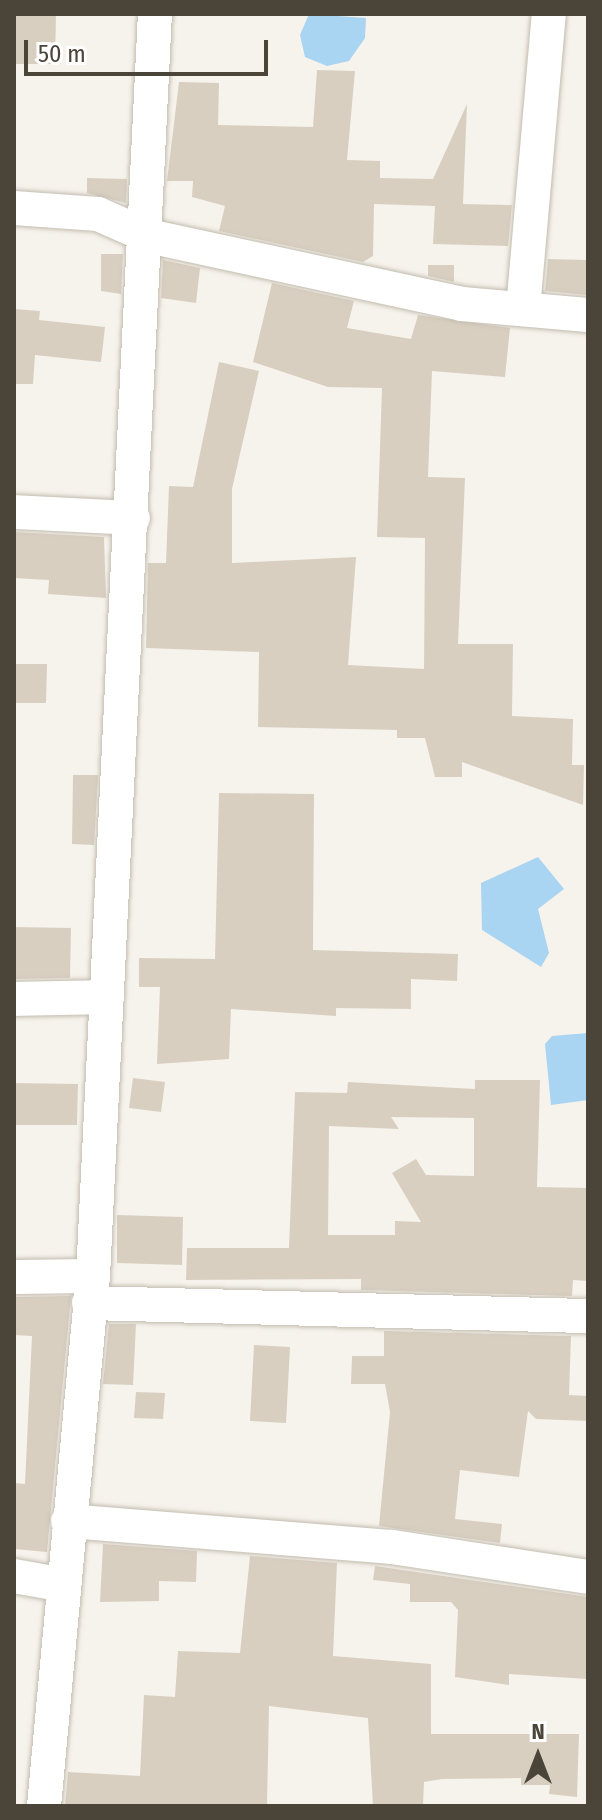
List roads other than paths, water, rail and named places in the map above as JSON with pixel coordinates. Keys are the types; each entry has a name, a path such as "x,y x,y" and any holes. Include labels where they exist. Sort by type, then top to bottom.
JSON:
{"street":[{"path":"44,1806 91,1290 148,236 155,14"},
{"path":"523,309 549,14"},
{"path":"14,208 98,214 148,236 462,304 588,315"},
{"path":"14,512 133,518"},
{"path":"14,999 107,997"},
{"path":"14,1277 91,1290 588,1316"},
{"path":"68,1521 392,1547 588,1577"},
{"path":"14,1576 64,1585"}],"water":[{"path":"309,14 366,18 365,38 349,61 327,66 305,57 300,35"},
{"path":"538,857 564,889 538,909 549,953 541,967 482,930 481,883"},
{"path":"588,1033 588,1100 551,1105 545,1044 552,1036"}]}
